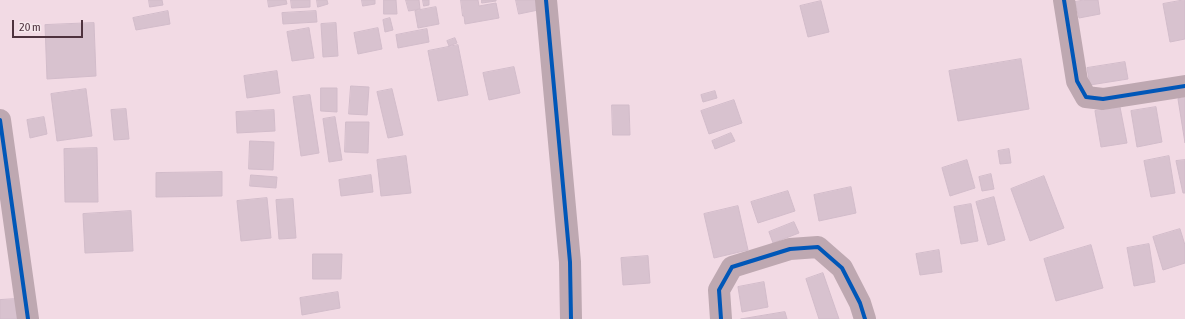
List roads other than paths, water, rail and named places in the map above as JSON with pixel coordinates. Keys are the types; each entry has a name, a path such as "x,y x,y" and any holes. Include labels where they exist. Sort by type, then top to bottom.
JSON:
{"street":[{"path":"546,0 570,262 571,319"},
{"path":"1064,0 1077,80 1086,97 1103,99 1185,86"},
{"path":"0,120 28,319"},
{"path":"721,319 719,290 732,267 790,249 818,247 842,268 860,303 865,319"}]}
